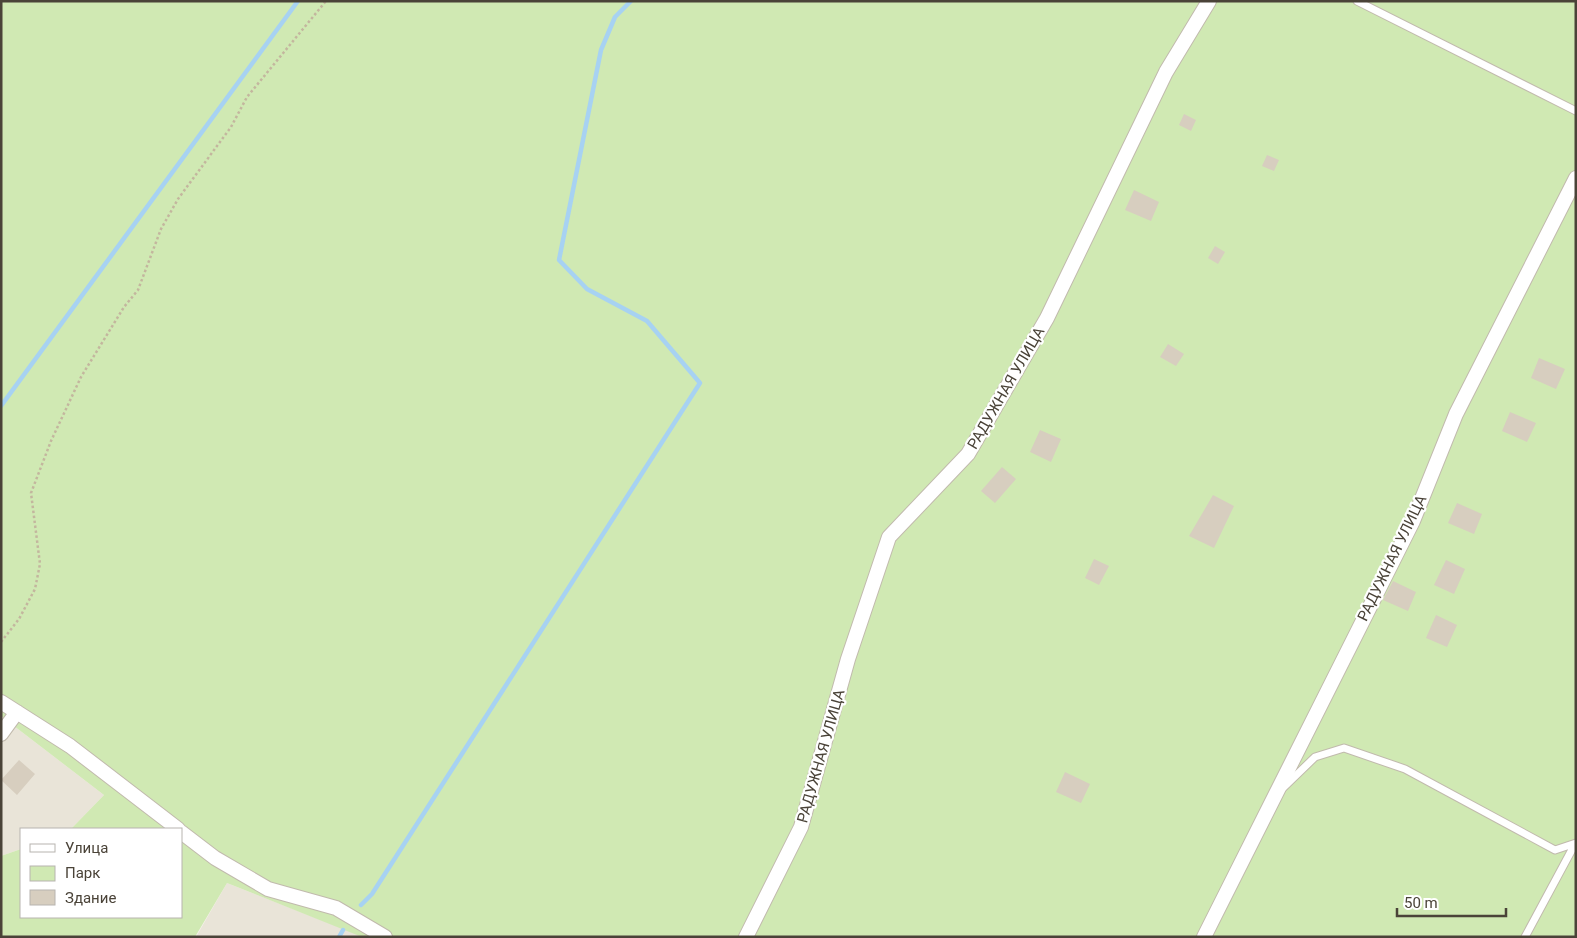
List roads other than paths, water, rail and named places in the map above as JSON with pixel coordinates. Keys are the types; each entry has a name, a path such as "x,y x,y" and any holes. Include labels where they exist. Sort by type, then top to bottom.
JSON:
{"street":[{"name":"РАДУЖНАЯ УЛИЦА","path":"746,937 802,827 848,659 889,537 968,454 1047,318 1166,72 1209,1"},
{"name":"РАДУЖНАЯ УЛИЦА","path":"1204,937 1271,799 1413,521 1456,414 1576,178"},
{"path":"1,702 70,746 177,828"},
{"path":"1,734 17,712"},
{"path":"182,833 215,858 268,889 336,908 385,937"}],"lane":[{"path":"1357,1 1576,111"},
{"path":"1271,799 1315,756 1344,748 1405,770 1546,847 1555,850 1575,843"},
{"path":"1525,937 1575,843"}],"waterway":[{"path":"1,406 298,1"},
{"path":"361,905 372,894 700,383 647,321 587,289 559,260 601,50 615,17 631,1"},
{"path":"339,937 343,930"}]}
